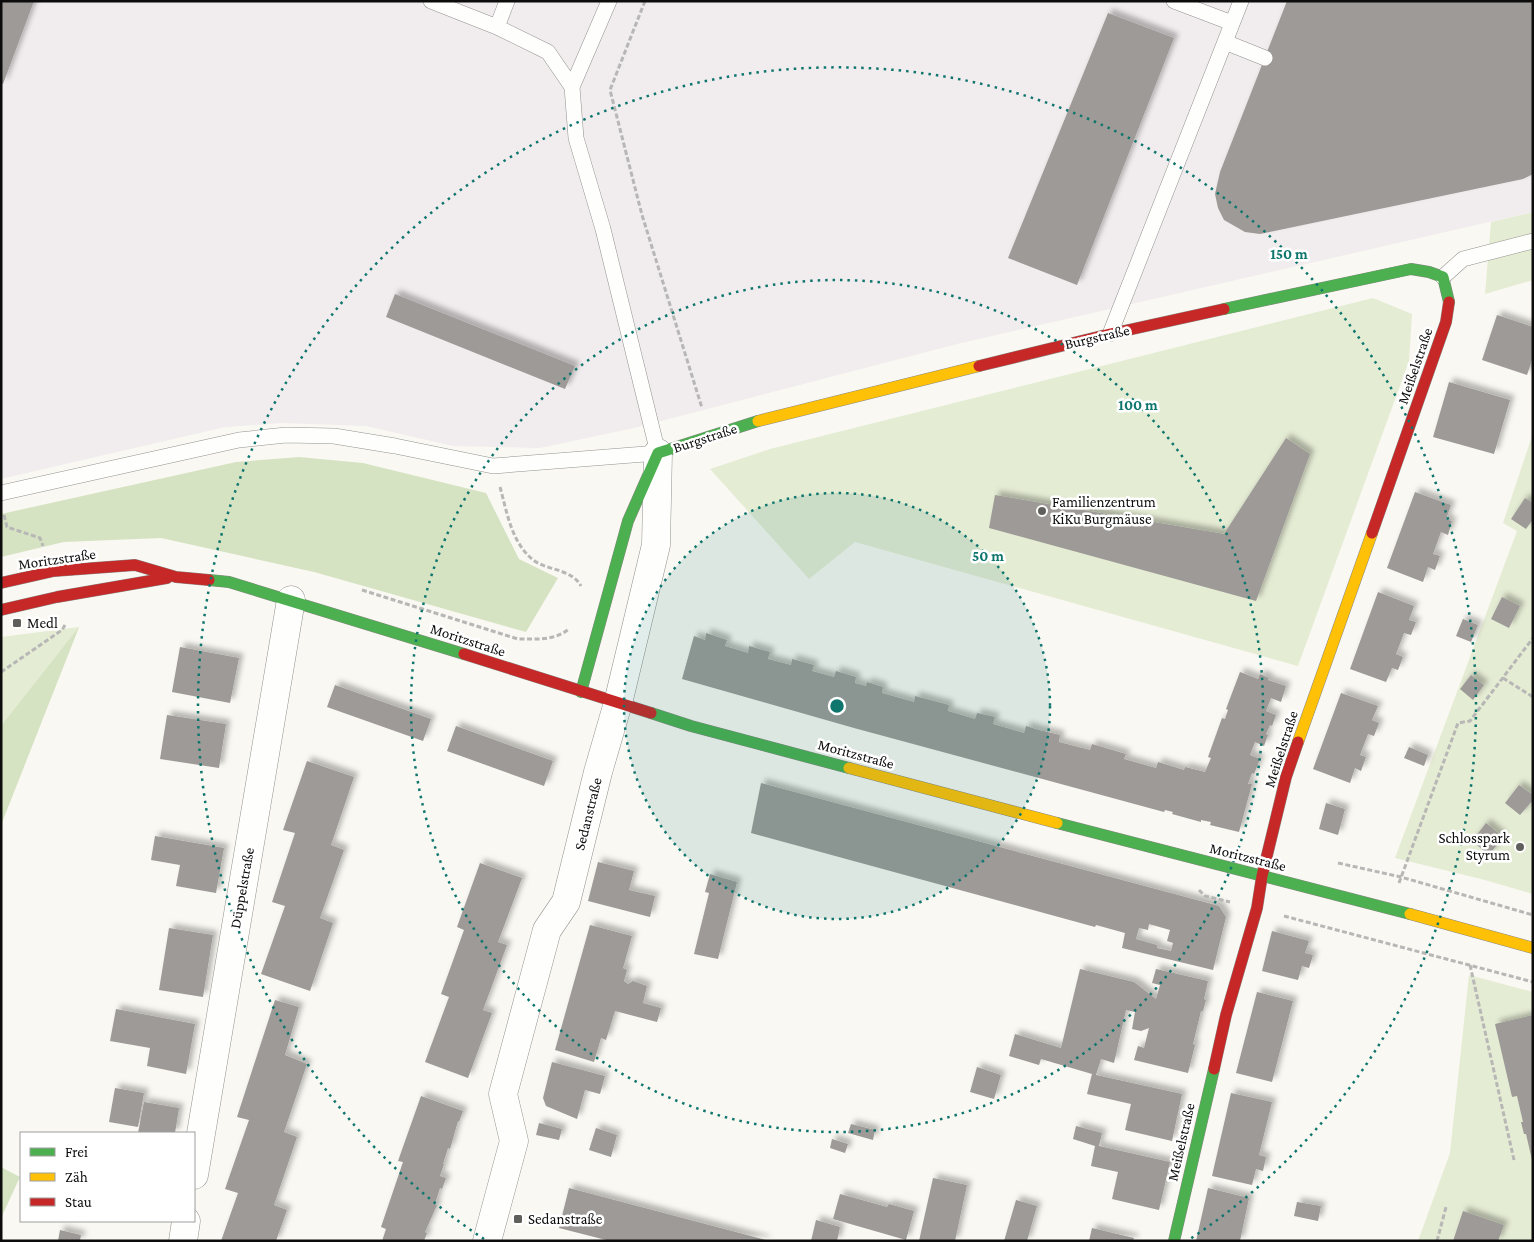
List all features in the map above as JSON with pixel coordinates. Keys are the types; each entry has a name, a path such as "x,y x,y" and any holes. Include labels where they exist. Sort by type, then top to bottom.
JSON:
{"street":[{"name":"Burgstraße","path":"581,692 628,521 658,453 749,423 1110,334 1411,269 1443,277"},
{"name":"Meißelstraße","path":"1174,1241 1226,1015 1257,908 1262,876 1286,777 1446,322 1449,299 1443,277"},
{"name":"Burgstraße","path":"618,703 656,545 658,453"},
{"name":"Moritzstraße","path":"1,583 54,571 134,564 176,576 229,582 691,726 1533,948"},
{"name":"Moritzstraße","path":"1,610 83,592 176,576"},
{"name":"Düppelstraße","path":"195,1169 291,600"},
{"name":"Sedanstraße","path":"487,1241 514,1141 503,1094 547,930 566,902 598,772 618,703"},
{"path":"183,1241 186,1222"}],"lane":[{"path":"431,1 497,27 548,52 572,88"},
{"path":"497,27 507,1"},
{"path":"1,493 239,440 286,435 334,436 493,466 658,453 604,228 576,138 572,88 609,1"},
{"path":"1174,1 1232,23"},
{"path":"1110,334 1241,1"},
{"path":"1224,42 1265,58"},
{"path":"1443,277 1463,260 1533,241"}],"path":[{"path":"645,1 610,90 642,216 710,436"},
{"path":"493,466 516,541 533,560 577,578 586,594 587,609 602,614"},
{"path":"7,527 40,538"},
{"path":"1,672 62,630 83,592"},
{"path":"1389,909 1458,723 1470,720 1533,638"},
{"path":"1503,678 1533,697"},
{"path":"1336,862 1401,877 1533,915"},
{"path":"1205,896 1257,908 1533,982"},
{"path":"1470,965 1514,1160"},
{"path":"1437,1241 1446,1207"}],"shaded area":[{"path":"1,1 1533,1 1533,212 961,343 634,428 540,448 453,446 366,426 283,423 225,427 1,479"}],"green space":[{"path":"1533,212 1533,280 1485,294 1491,222"},
{"path":"1373,298 1412,314 1409,361 1298,666 855,542 809,579 710,469 770,449"},
{"path":"1533,433 1533,894 1395,858 1517,531 1503,523"},
{"path":"299,457 363,463 486,493 519,559 558,578 526,632 314,572 161,538 64,542 1,557 1,514 236,462"},
{"path":"79,627 1,825 1,637"},
{"path":"79,627 1,825 1,726"},
{"path":"1469,975 1533,992 1533,1241 1418,1241 1450,1153"},
{"path":"1,1167 20,1177 1,1218"}],"building":[{"path":"1,1 34,1 3,84 1,83"},
{"path":"1287,1 1533,1 1533,174 1523,179 1260,234 1245,232 1224,220 1218,208 1215,194 1220,172"},
{"path":"1108,13 1174,38 1077,285 1008,258"},
{"path":"395,294 575,366 565,389 386,317"},
{"path":"1497,315 1533,327 1533,357 1527,375 1482,360"},
{"path":"1449,382 1510,400 1494,454 1433,437"},
{"name":"Familienzentrum KiKu Burgmäuse","path":"1286,438 1310,454 1256,601 989,528 995,495 1224,534"},
{"path":"1415,492 1451,505 1446,519 1452,521 1448,535 1441,532 1433,554 1440,556 1435,570 1428,567 1423,582 1387,568"},
{"path":"1525,498 1533,503 1533,519 1526,529 1511,519"},
{"path":"1378,592 1414,606 1409,620 1416,622 1411,635 1404,633 1396,654 1403,657 1398,670 1392,668 1386,682 1350,669"},
{"path":"1502,597 1520,606 1509,628 1491,619"},
{"path":"1463,619 1478,625 1471,642 1456,636"},
{"path":"706,633 727,640 725,646 748,653 749,646 770,652 768,659 791,665 792,659 814,665 812,671 834,677 836,671 856,677 855,683 866,686 867,682 883,687 882,693 914,702 915,696 949,705 948,711 975,719 977,713 995,717 993,724 1024,733 1026,726 1060,735 1059,742 1090,750 1092,744 1126,754 1124,759 1156,768 1158,762 1184,770 1185,767 1205,772 1211,758 1208,757 1222,718 1225,719 1228,710 1226,709 1240,672 1258,679 1260,674 1269,678 1268,680 1286,686 1281,702 1271,698 1266,711 1276,715 1272,726 1270,725 1266,734 1268,735 1264,746 1255,742 1250,755 1260,759 1248,784 1252,784 1239,832 1210,825 1211,822 1201,820 1201,822 1172,814 1173,812 1165,810 1164,812 682,679 694,636 705,640"},
{"path":"180,647 239,658 230,703 172,692"},
{"path":"1471,675 1484,685 1473,700 1460,689"},
{"path":"335,685 431,719 423,741 327,707"},
{"path":"1341,693 1378,706 1372,720 1379,723 1374,736 1368,734 1360,755 1366,757 1361,771 1355,768 1350,783 1313,769"},
{"path":"167,715 226,724 219,768 160,759"},
{"path":"456,726 553,761 544,786 447,751"},
{"path":"1409,747 1428,755 1424,766 1404,758"},
{"path":"307,761 354,777 331,845 344,850 320,918 333,923 310,991 261,974 285,906 272,902 295,833 283,830"},
{"path":"761,783 1219,906 1226,917 1213,970 1122,948 1125,933 1096,925 1095,927 751,833","holes":["1149,924 1170,930 1167,941 1173,943 1171,951 1157,948 1157,945 1136,939 1139,928 1148,930"]},
{"path":"1519,785 1533,795 1533,800 1520,815 1505,803"},
{"path":"1326,803 1345,809 1338,835 1319,829"},
{"path":"1486,823 1503,837 1489,855 1472,841"},
{"path":"155,836 224,848 216,893 176,886 180,865 151,860"},
{"path":"598,862 634,871 629,890 655,896 650,917 588,901"},
{"path":"480,863 522,878 498,942 507,945 483,1010 492,1013 468,1078 425,1062 449,997 441,994 464,930 457,927"},
{"path":"710,874 737,882 718,959 694,954 709,893 705,892"},
{"path":"590,925 632,936 623,968 627,970 624,981 628,984 633,981 647,986 643,1003 661,1008 657,1022 615,1011 606,1040 601,1038 594,1062 555,1050"},
{"path":"169,928 213,935 203,997 159,990"},
{"path":"1272,931 1309,941 1305,953 1313,955 1309,968 1302,966 1298,980 1262,971"},
{"path":"1080,969 1134,982 1156,999 1160,985 1152,983 1156,969 1208,981 1204,999 1206,1000 1203,1011 1201,1011 1188,1073 1134,1060 1138,1046 1144,1048 1149,1028 1141,1031 1132,1029 1135,1012 1126,1010 1114,1063 1101,1059 1096,1075 1182,1094 1172,1141 1125,1130 1131,1104 1087,1094 1092,1074 1041,1059 1039,1065 1009,1056 1015,1034 1061,1048"},
{"path":"1257,992 1293,1001 1272,1082 1236,1073"},
{"path":"275,1000 299,1007 285,1055 307,1064 284,1132 297,1137 274,1205 287,1210 276,1241 221,1241 238,1193 225,1189 249,1120 237,1117"},
{"path":"116,1009 195,1024 186,1074 147,1066 150,1048 110,1041"},
{"path":"1533,1015 1532,1160 1521,1122 1523,1122 1517,1096 1512,1097 1495,1024"},
{"path":"552,1062 605,1076 600,1094 585,1090 577,1119 546,1106 543,1098"},
{"path":"977,1067 1001,1075 994,1099 970,1092"},
{"path":"115,1088 144,1093 138,1127 109,1122"},
{"path":"1231,1093 1272,1102 1259,1155 1266,1157 1263,1171 1256,1169 1252,1185 1212,1176"},
{"path":"421,1096 463,1111 443,1164 440,1176 446,1178 442,1189 440,1188 435,1204 437,1205 425,1232 427,1233 424,1241 382,1241 386,1229 381,1227 403,1162 398,1161"},
{"path":"144,1102 179,1108 175,1132 138,1132"},
{"path":"539,1123 562,1129 559,1140 536,1135"},
{"path":"851,1124 875,1130 873,1140 848,1133"},
{"path":"1076,1126 1102,1133 1099,1146 1170,1162 1159,1210 1112,1199 1118,1172 1091,1166 1095,1146 1073,1139"},
{"path":"596,1128 617,1135 611,1157 589,1150"},
{"path":"832,1139 848,1144 845,1153 830,1148"},
{"path":"933,1178 967,1185 955,1241 919,1241"},
{"path":"569,1188 766,1241 610,1241 559,1228"},
{"path":"1208,1188 1249,1198 1240,1241 1196,1241"},
{"path":"840,1194 887,1207 889,1204 914,1211 906,1240 833,1219"},
{"path":"1016,1200 1037,1206 1027,1241 1004,1241"},
{"path":"1297,1202 1321,1206 1318,1221 1294,1216"},
{"path":"1463,1211 1504,1225 1498,1241 1453,1241"},
{"path":"816,1220 840,1227 837,1241 811,1241"},
{"path":"1092,1228 1134,1238 1133,1241 1089,1241"},
{"path":"60,1230 81,1235 80,1241 58,1241"}],"traffic: fast":[{"path":"1224,309 1411,269 1443,277 1449,302"},
{"path":"581,692 628,521 658,453 758,421"},
{"path":"209,580 229,582 464,654"},
{"path":"651,713 691,726 849,768"},
{"path":"1057,823 1410,914"},
{"path":"1174,1241 1214,1069"}],"traffic: slow":[{"path":"758,421 979,366"},
{"path":"1298,742 1372,533"},
{"path":"849,768 1057,823"},
{"path":"1410,914 1533,948"}],"traffic: jam":[{"path":"1372,533 1446,322 1449,302"},
{"path":"979,366 1224,309"},
{"path":"1,583 54,571 135,565 176,577 209,580"},
{"path":"1,610 57,597 167,578"},
{"path":"464,654 651,713"},
{"path":"1214,1069 1226,1015 1257,908 1262,876 1286,777 1298,742"}],"place":[{"name":"Familienzentrum KiKu Burgmäuse","path":"1042,511"},
{"name":"Medl","path":"17,623"},
{"name":"Schlosspark Styrum","path":"1520,847"},
{"name":"Sedanstraße","path":"518,1219"}]}
